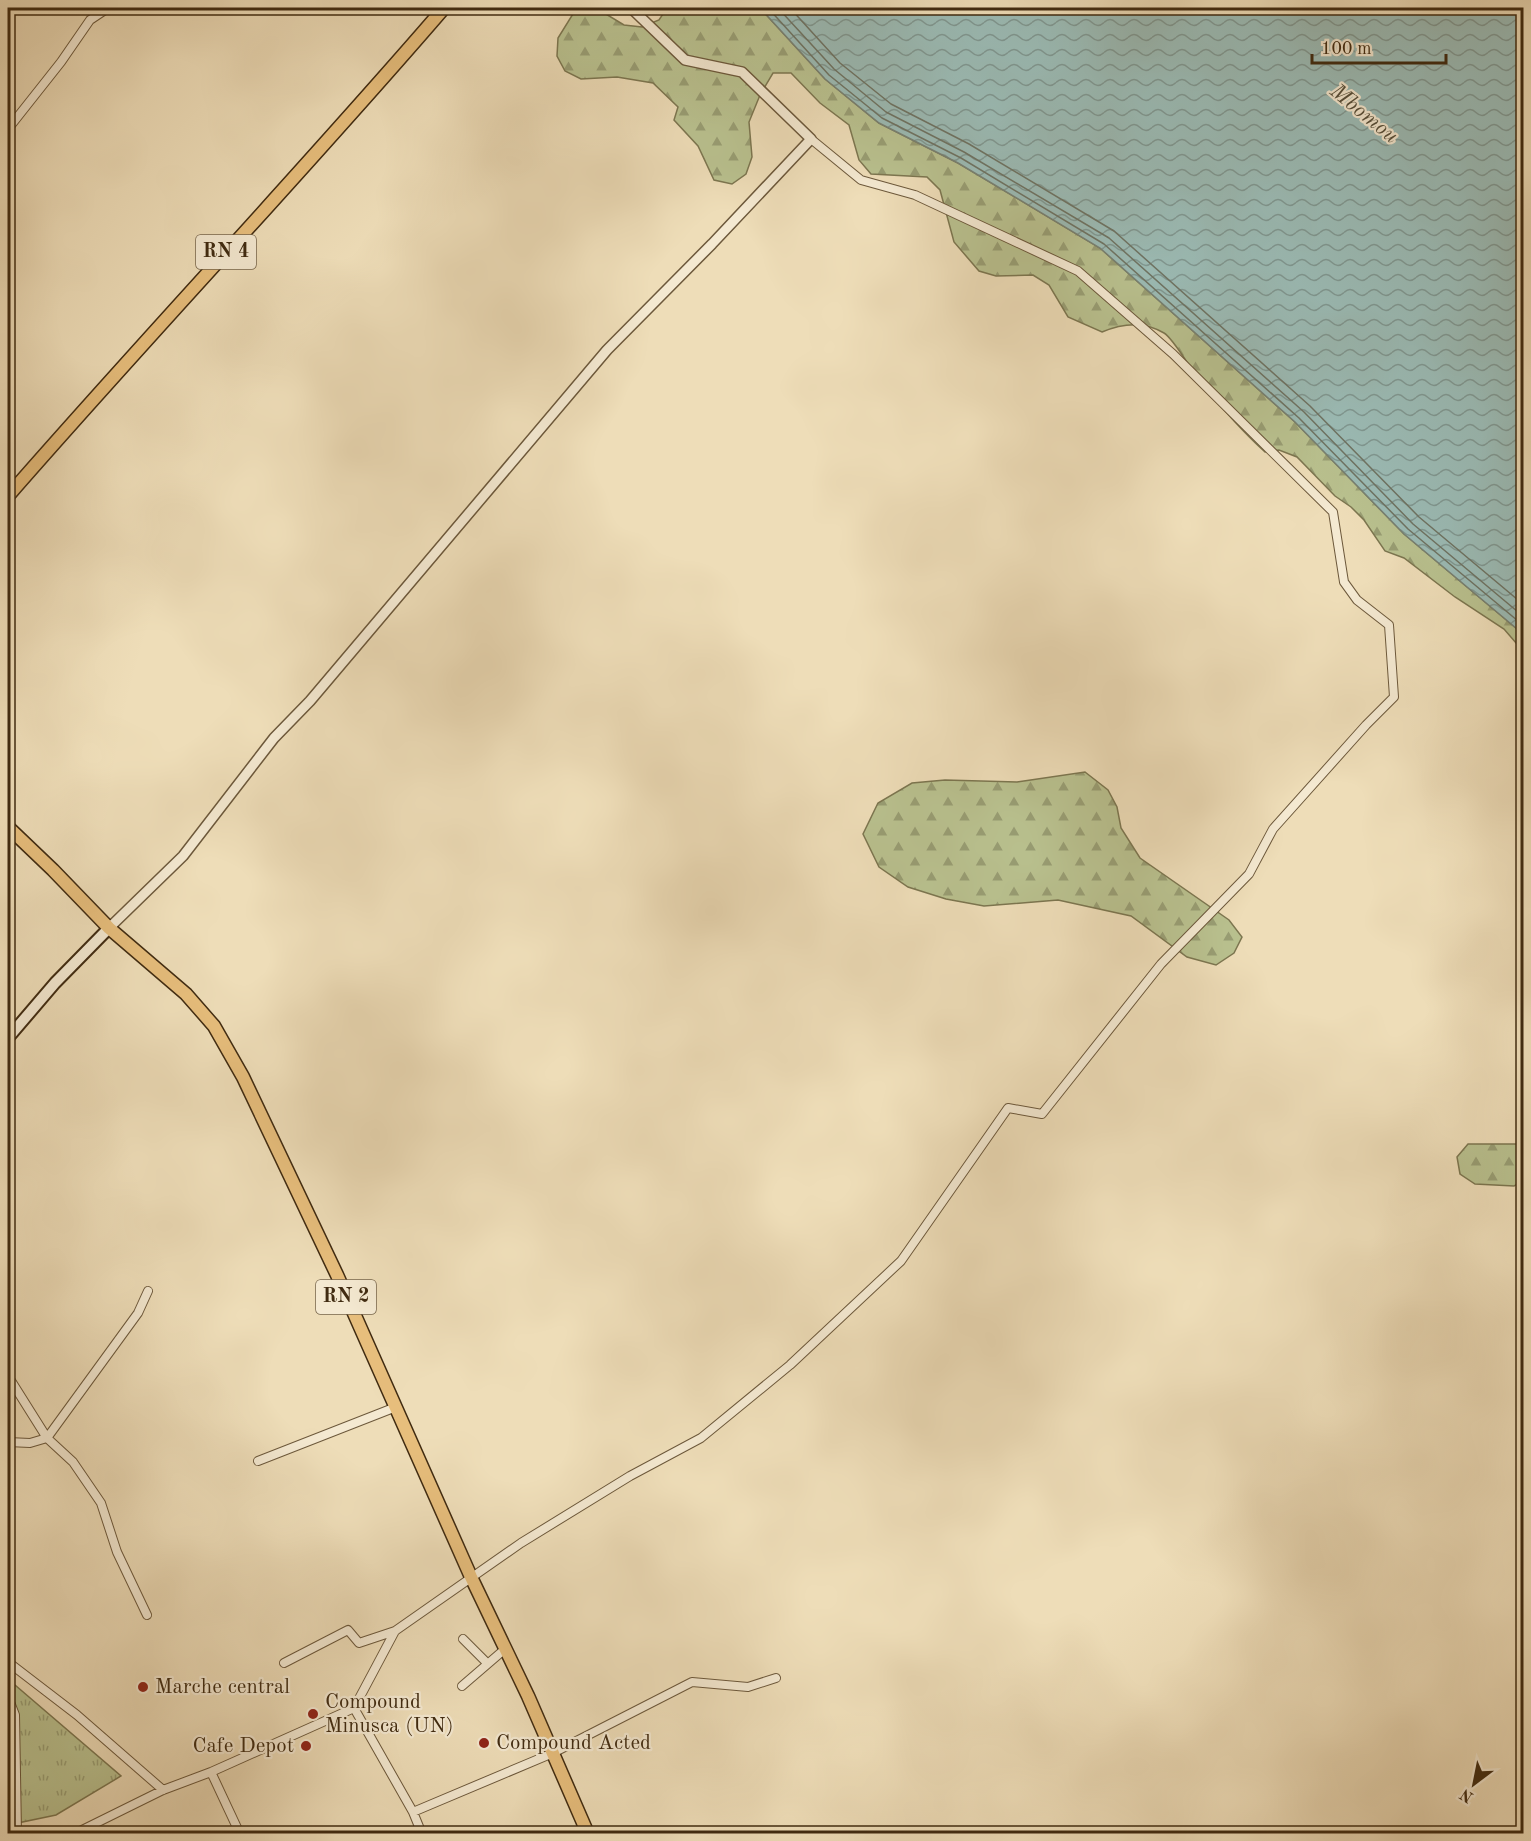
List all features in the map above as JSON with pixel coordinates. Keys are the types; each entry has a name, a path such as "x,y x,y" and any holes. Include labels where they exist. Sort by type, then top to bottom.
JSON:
{"main road":[{"name":"RN 4","path":"8,496 444,8"},
{"name":"RN 2","path":"10,834 53,870 109,928 186,994 214,1026 243,1077 290,1175 588,1833"},
{"path":"8,1038 55,983 109,928"}],"street":[{"path":"8,129 61,62 90,20 108,8"},
{"path":"284,1663 348,1630 359,1643 395,1631 521,1543 630,1476 701,1438 790,1365 901,1261 1008,1108 1042,1114 1161,964 1249,874 1273,829 1394,697 1389,625 1357,600 1344,582 1333,512 1173,354 1078,271 915,195 861,180 812,139 742,72 685,60 631,8"},
{"path":"109,928 183,856 274,738 310,701 607,350 812,139"},
{"path":"8,1442 30,1443 47,1438 138,1313 148,1291"},
{"path":"8,1311 8,1377 47,1438 73,1462 101,1503 117,1552 147,1616"},
{"path":"258,1461 396,1407"},
{"path":"80,1832 164,1790 211,1772 354,1708 395,1631"},
{"path":"463,1639 487,1664"},
{"path":"462,1686 506,1649"},
{"path":"8,1662 164,1790"},
{"path":"412,1812 553,1752 692,1682 748,1687 776,1678"},
{"path":"8,1697 15,1715 17,1833"},
{"path":"354,1708 422,1833"},
{"path":"211,1772 240,1833"}],"green space":[{"path":"596,8 624,25 642,27 659,20 667,8 760,8 825,79 879,123 958,163 1100,248 1295,422 1404,534 1523,634 1523,651 1504,629 1455,597 1404,558 1385,551 1364,520 1335,496 1297,457 1279,450 1265,452 1215,400 1173,341 1164,333 1141,325 1118,327 1102,332 1068,317 1049,285 1033,275 996,276 979,271 954,242 940,190 927,177 871,174 859,160 849,125 820,103 791,73 773,73 760,95 749,122 752,157 746,174 732,184 714,180 698,146 674,120 678,107 653,83 617,77 581,79 565,71 557,56 558,38 576,9"},
{"path":"1085,772 1108,790 1117,807 1121,828 1140,858 1229,920 1242,937 1234,953 1216,965 1187,957 1131,916 1058,900 984,906 946,899 908,887 879,867 863,834 878,803 912,783 945,780 1017,782"},
{"path":"1468,1144 1523,1144 1523,1180 1514,1186 1475,1184 1460,1174 1457,1157"},
{"path":"8,1679 121,1776 56,1815 8,1825"}],"water":[{"name":"Mbomou","path":"760,8 1523,8 1523,634 1404,534 1295,422 1100,248 958,163 879,123 825,79"}],"place":[{"name":"Marche central","path":"143,1687"},
{"name":"Compound Minusca (UN)","path":"313,1714"},
{"name":"Compound Acted","path":"484,1743"},
{"name":"Cafe Depot","path":"306,1746"}]}
